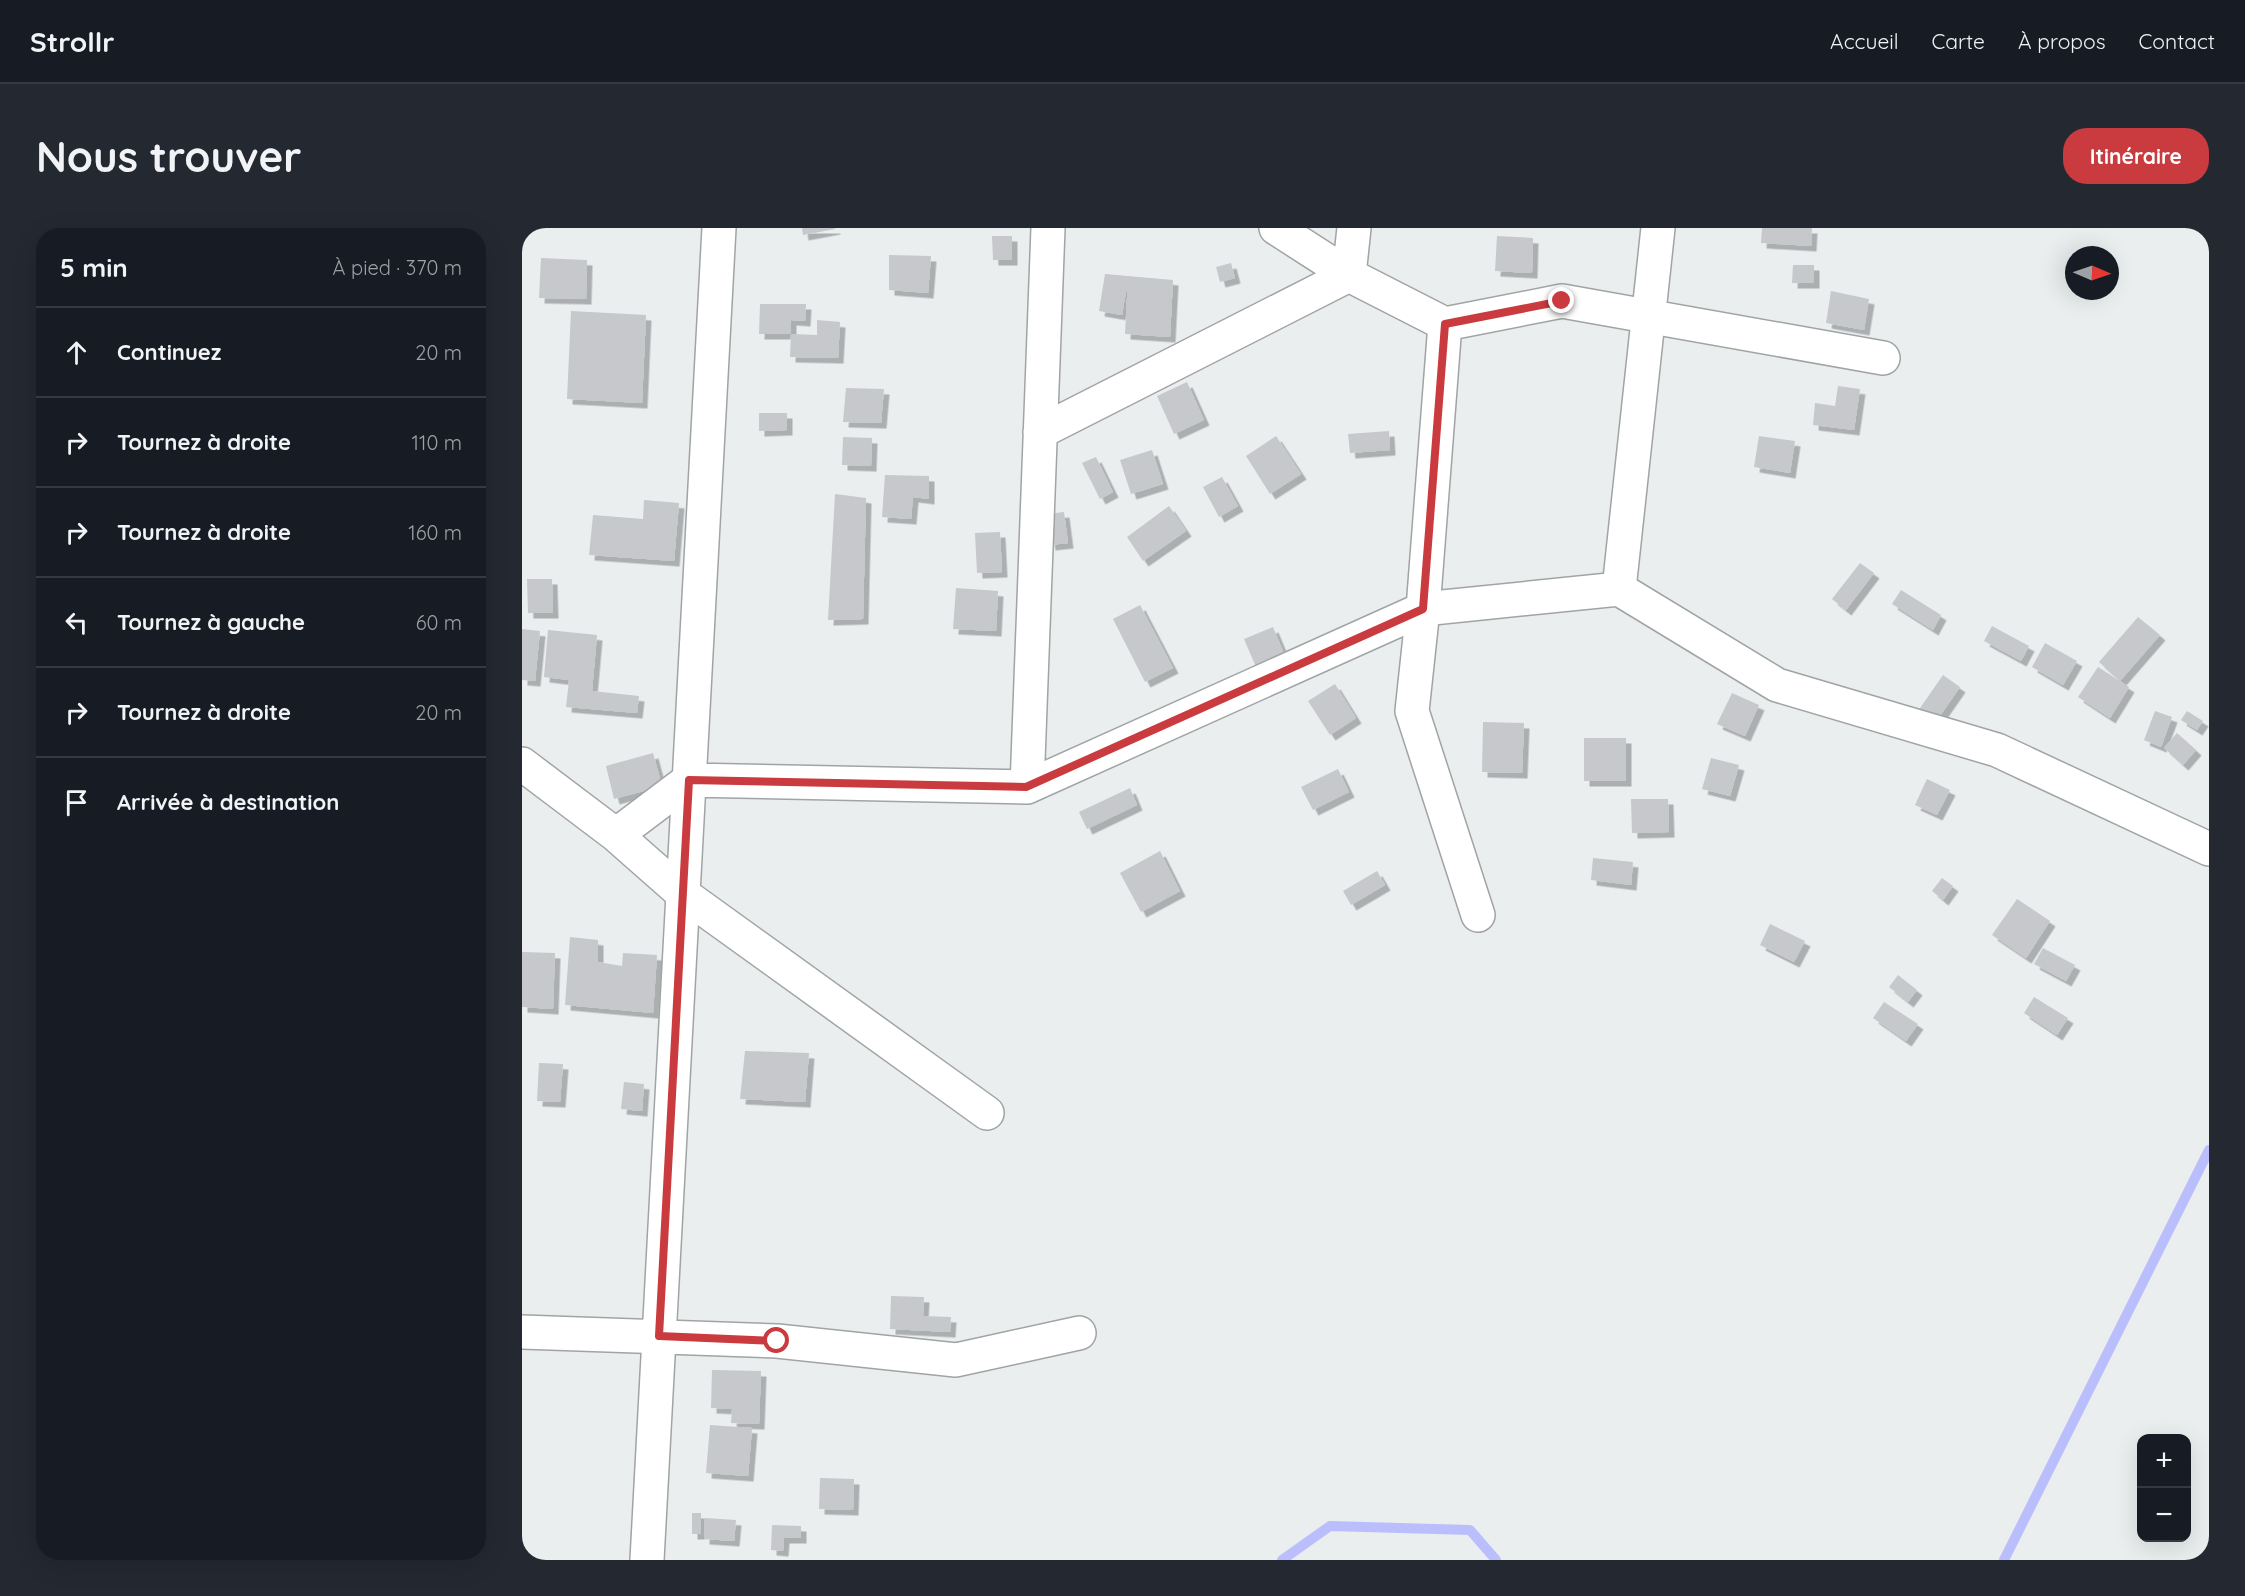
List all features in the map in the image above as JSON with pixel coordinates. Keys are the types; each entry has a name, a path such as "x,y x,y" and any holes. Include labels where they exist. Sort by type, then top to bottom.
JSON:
{"street":[{"path":"647,1560 719,228"},
{"path":"1026,787 1048,228"},
{"path":"1276,228 1349,274 1445,324 1562,301 1883,358"},
{"path":"1349,274 1354,228"},
{"path":"1619,589 1658,228"},
{"path":"1040,432 1349,274"},
{"path":"1445,324 1423,609 1412,711 1478,915"},
{"path":"616,835 689,780 1026,787 1423,609 1619,589 1777,685 1997,750 2209,849"},
{"path":"522,764 616,835 683,894 987,1113"},
{"path":"522,1332 777,1341 956,1360 1079,1333"}],"building":[{"path":"802,228 835,228 835,229 803,235"},
{"path":"1762,228 1812,228 1811,246 1761,243"},
{"path":"992,236 1012,236 1012,260 993,260"},
{"path":"1497,236 1533,238 1532,273 1495,271"},
{"path":"889,255 931,256 928,293 889,290"},
{"path":"541,258 587,260 586,299 539,298"},
{"path":"1231,263 1235,278 1220,282 1216,267"},
{"path":"1793,265 1814,265 1814,283 1792,283"},
{"path":"1105,274 1173,280 1170,337 1125,334 1128,280 1122,315 1099,311"},
{"path":"1831,291 1869,299 1864,330 1826,323"},
{"path":"760,304 806,304 805,321 791,320 791,334 759,334"},
{"path":"571,311 646,315 642,403 567,399"},
{"path":"817,320 840,322 838,358 790,357 791,334 817,335"},
{"path":"1187,382 1204,420 1174,434 1157,396"},
{"path":"1838,386 1860,389 1854,430 1813,425 1815,403 1835,406"},
{"path":"846,388 884,389 881,423 843,422"},
{"path":"759,413 787,413 787,430 759,431"},
{"path":"1389,431 1390,450 1350,453 1348,434"},
{"path":"1276,436 1301,474 1270,494 1246,456"},
{"path":"1759,436 1795,441 1790,473 1754,467"},
{"path":"843,437 872,438 871,466 842,465"},
{"path":"1152,450 1163,484 1131,494 1120,460"},
{"path":"1096,457 1113,492 1100,499 1082,463"},
{"path":"885,475 929,476 929,499 913,497 911,519 882,517"},
{"path":"1222,477 1238,506 1219,517 1203,487"},
{"path":"835,494 866,498 863,619 828,620"},
{"path":"644,500 679,503 674,561 589,555 593,515 643,519"},
{"path":"1169,506 1186,531 1143,561 1127,537"},
{"path":"1064,512 1068,543 1050,545 1046,514"},
{"path":"1000,532 1002,572 977,573 975,533"},
{"path":"1860,563 1874,573 1846,610 1832,599"},
{"path":"527,579 552,579 553,613 528,613"},
{"path":"956,588 998,591 996,631 953,629"},
{"path":"1901,590 1941,615 1933,630 1892,604"},
{"path":"1140,605 1173,668 1145,682 1113,619"},
{"path":"2138,617 2160,635 2120,681 2099,662"},
{"path":"1992,626 2029,646 2021,661 1984,641"},
{"path":"1273,627 1285,656 1256,667 1244,639"},
{"path":"522,629 540,631 535,681 522,680"},
{"path":"548,630 597,635 592,691 639,696 637,713 566,707 569,680 544,677"},
{"path":"2045,643 2077,661 2063,685 2032,667"},
{"path":"2098,667 2129,687 2110,718 2078,697"},
{"path":"1943,675 1960,687 1935,723 1918,711"},
{"path":"1335,684 1356,718 1330,735 1308,701"},
{"path":"1732,693 1759,705 1745,736 1717,724"},
{"path":"2155,711 2172,717 2161,747 2144,740"},
{"path":"2187,711 2203,721 2197,730 2181,720"},
{"path":"1483,722 1524,723 1522,773 1482,772"},
{"path":"2177,733 2196,750 2183,765 2164,748"},
{"path":"1584,738 1626,738 1626,781 1584,781"},
{"path":"653,753 662,786 614,799 606,766"},
{"path":"1711,758 1739,765 1730,796 1702,789"},
{"path":"1338,769 1349,792 1313,810 1301,787"},
{"path":"1927,779 1950,790 1937,815 1915,805"},
{"path":"1130,788 1137,805 1087,829 1079,812"},
{"path":"1631,799 1668,799 1669,832 1632,833"},
{"path":"1160,851 1180,891 1141,912 1120,873"},
{"path":"1593,858 1633,862 1631,885 1591,880"},
{"path":"1377,871 1385,885 1351,905 1343,891"},
{"path":"1942,878 1953,886 1943,900 1932,891"},
{"path":"2017,899 2050,921 2026,958 1992,935"},
{"path":"1770,924 1805,941 1794,962 1760,945"},
{"path":"570,937 598,940 598,962 622,966 623,953 657,955 653,1013 565,1005"},
{"path":"2043,948 2075,965 2066,981 2034,964"},
{"path":"522,952 555,953 553,1009 522,1007"},
{"path":"1898,975 1917,990 1908,1002 1889,987"},
{"path":"2034,997 2068,1018 2057,1035 2024,1013"},
{"path":"1884,1002 1918,1024 1906,1041 1873,1018"},
{"path":"745,1051 809,1053 805,1102 740,1099"},
{"path":"539,1063 563,1064 560,1102 537,1101"},
{"path":"624,1082 644,1084 642,1111 621,1109"},
{"path":"891,1296 924,1297 923,1316 951,1317 950,1332 890,1329"},
{"path":"712,1370 761,1371 759,1424 731,1423 732,1409 711,1408"},
{"path":"710,1425 752,1428 748,1476 706,1473"},
{"path":"820,1478 854,1479 853,1510 819,1509"},
{"path":"692,1513 701,1513 701,1534 692,1534"},
{"path":"705,1518 736,1520 734,1541 704,1539"},
{"path":"772,1525 801,1526 801,1538 784,1538 783,1551 771,1550"}],"waterway":[{"path":"2004,1560 2209,1150"},
{"path":"1282,1560 1330,1526 1470,1530 1496,1560"}],"route":[{"path":"777,1341 659,1336 689,780 1026,787 1423,609 1445,324 1562,301"}]}
